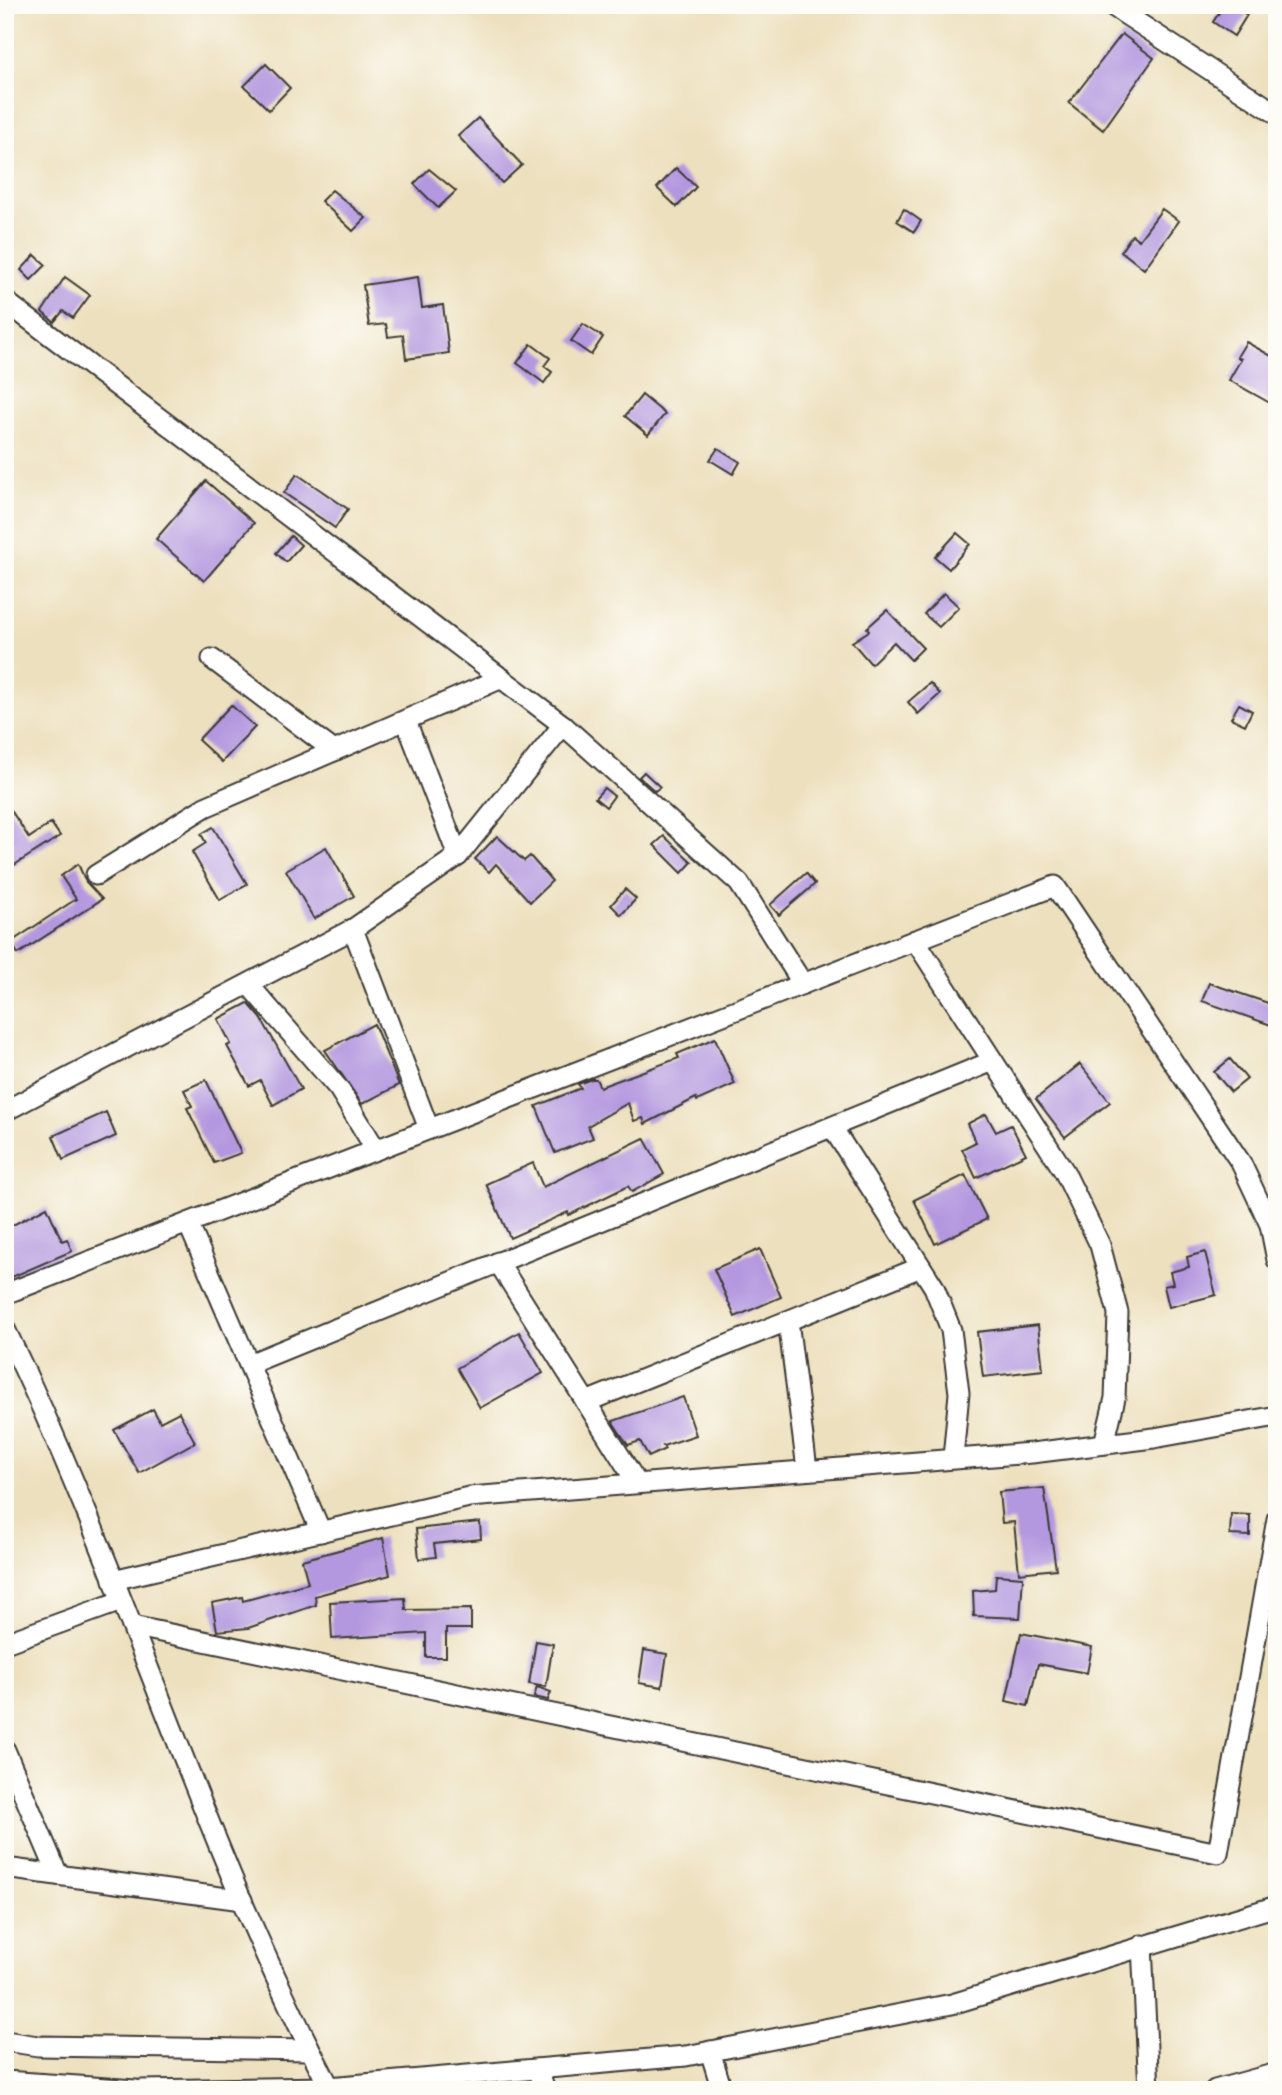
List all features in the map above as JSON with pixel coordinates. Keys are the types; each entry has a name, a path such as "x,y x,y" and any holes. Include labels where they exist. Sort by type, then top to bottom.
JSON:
{"street":[{"path":"1111,5 1277,114"},
{"path":"5,301 563,725 739,883 803,984"},
{"path":"212,659 334,751"},
{"path":"96,875 205,807 502,678"},
{"path":"406,720 457,856"},
{"path":"5,1111 354,929 457,856 563,725"},
{"path":"5,1294 1055,886 1241,1163 1270,1225 1277,1260"},
{"path":"354,929 429,1129"},
{"path":"915,940 1064,1171 1100,1245 1118,1313 1115,1398 1104,1444"},
{"path":"249,985 339,1089 376,1150"},
{"path":"249,1364 993,1061"},
{"path":"832,1126 934,1287 951,1330 959,1394 953,1458"},
{"path":"188,1223 321,1532"},
{"path":"498,1262 637,1483"},
{"path":"586,1402 921,1267"},
{"path":"788,1321 807,1469"},
{"path":"5,1329 52,1425 242,1900 310,2050 334,2089"},
{"path":"113,1580 468,1497 1104,1444 1277,1416"},
{"path":"132,1626 1218,1853 1277,1519"},
{"path":"5,1643 121,1601"},
{"path":"5,1750 58,1875"},
{"path":"5,1868 242,1900"},
{"path":"5,2081 139,2090 334,2089 710,2051 952,2004 1277,1906"},
{"path":"1142,1945 1149,2090"},
{"path":"5,2041 38,2046 310,2050"},
{"path":"710,2051 722,2090"},
{"path":"537,2069 545,2090"},
{"path":"1215,2090 1277,2073"}],"building":[{"path":"1224,5 1232,5 1247,15 1234,36 1213,22"},
{"path":"1122,34 1154,58 1103,130 1069,103"},
{"path":"266,64 290,88 269,110 244,86"},
{"path":"478,118 522,165 502,183 458,136"},
{"path":"676,168 696,187 677,207 657,188"},
{"path":"429,169 456,191 438,208 414,184"},
{"path":"332,190 366,218 353,231 321,201"},
{"path":"904,209 921,221 914,232 897,221"},
{"path":"1162,209 1179,221 1144,269 1121,251 1132,235 1139,240"},
{"path":"35,255 46,265 31,280 21,270"},
{"path":"65,277 90,295 73,318 63,311 54,322 42,312"},
{"path":"418,277 422,308 443,305 449,353 406,359 403,335 388,337 386,324 369,326 363,285"},
{"path":"583,324 603,337 591,355 571,341"},
{"path":"1246,342 1277,359 1277,391 1270,403 1229,380 1241,359 1237,357"},
{"path":"531,344 550,358 544,366 552,372 544,383 517,363"},
{"path":"642,395 665,414 648,435 625,416"},
{"path":"718,448 740,462 733,474 710,460"},
{"path":"297,474 348,509 335,528 284,493"},
{"path":"206,481 254,523 204,581 156,539"},
{"path":"957,533 970,544 949,569 935,557"},
{"path":"291,536 301,545 286,562 276,553"},
{"path":"944,593 959,607 939,627 924,614"},
{"path":"887,610 923,648 911,660 894,642 871,664 852,642 869,631 867,628"},
{"path":"930,683 940,694 918,714 908,702"},
{"path":"1239,704 1252,711 1245,725 1231,718"},
{"path":"231,705 255,727 222,762 198,740"},
{"path":"644,772 660,787 655,791 639,777"},
{"path":"604,788 614,796 606,807 595,798"},
{"path":"5,801 29,838 51,823 60,836 5,871 5,851 13,846 5,834"},
{"path":"213,827 247,884 220,900 192,852 206,843 201,834"},
{"path":"497,836 524,861 530,856 552,881 530,902 496,864 489,872 475,859"},
{"path":"664,836 692,862 682,873 654,845"},
{"path":"326,847 354,896 314,919 286,870"},
{"path":"78,864 86,882 102,899 18,954 11,942 76,899 61,876"},
{"path":"806,873 815,884 779,915 770,905"},
{"path":"625,889 636,899 621,915 611,905"},
{"path":"1209,983 1277,1006 1277,1027 1202,1001"},
{"path":"248,1003 261,1018 301,1089 273,1105 260,1080 249,1086 227,1046 231,1044 218,1019"},
{"path":"374,1024 399,1085 362,1104 325,1050"},
{"path":"715,1038 735,1084 697,1101 696,1098 645,1124 643,1118 634,1121 628,1103 588,1126 593,1138 555,1153 536,1106 581,1088 578,1084 592,1079 596,1079 600,1087 679,1058 677,1054"},
{"path":"1230,1059 1247,1079 1231,1092 1214,1072"},
{"path":"1080,1064 1110,1102 1065,1137 1036,1099"},
{"path":"206,1080 241,1153 214,1163 187,1108 192,1106 184,1090"},
{"path":"106,1112 116,1136 63,1160 53,1136"},
{"path":"986,1114 996,1132 1011,1125 1026,1154 976,1178 962,1149 976,1142 967,1124"},
{"path":"644,1138 664,1174 632,1192 628,1186 569,1215 568,1212 510,1238 486,1184 533,1163 543,1187"},
{"path":"965,1175 987,1219 935,1244 914,1200"},
{"path":"47,1207 62,1241 67,1239 72,1251 5,1280 5,1229"},
{"path":"760,1249 781,1297 735,1317 714,1269"},
{"path":"1205,1252 1216,1295 1169,1307 1164,1286 1173,1284 1170,1272 1189,1267 1187,1257"},
{"path":"1038,1325 1043,1370 983,1377 977,1332"},
{"path":"519,1332 543,1373 480,1408 457,1368"},
{"path":"683,1397 696,1435 663,1446 665,1449 649,1457 640,1441 628,1445 614,1424 613,1421"},
{"path":"153,1409 160,1422 179,1412 195,1442 139,1473 114,1430"},
{"path":"1044,1488 1056,1569 1019,1573 1014,1522 1002,1523 999,1492"},
{"path":"1231,1514 1250,1515 1250,1536 1230,1535"},
{"path":"480,1522 481,1539 434,1544 436,1557 419,1559 416,1529"},
{"path":"383,1538 390,1575 315,1596 316,1605 248,1628 217,1631 212,1603 242,1597 243,1601 308,1583 302,1560"},
{"path":"996,1575 1023,1577 1020,1618 974,1616 973,1591 995,1589"},
{"path":"405,1598 406,1610 471,1609 471,1629 446,1629 446,1657 426,1657 426,1633 332,1639 330,1602"},
{"path":"1021,1633 1092,1647 1087,1673 1038,1664 1028,1706 1006,1701"},
{"path":"536,1641 553,1644 546,1687 529,1684"},
{"path":"644,1650 667,1654 662,1687 639,1683"},
{"path":"537,1687 551,1692 548,1700 534,1697"}]}
